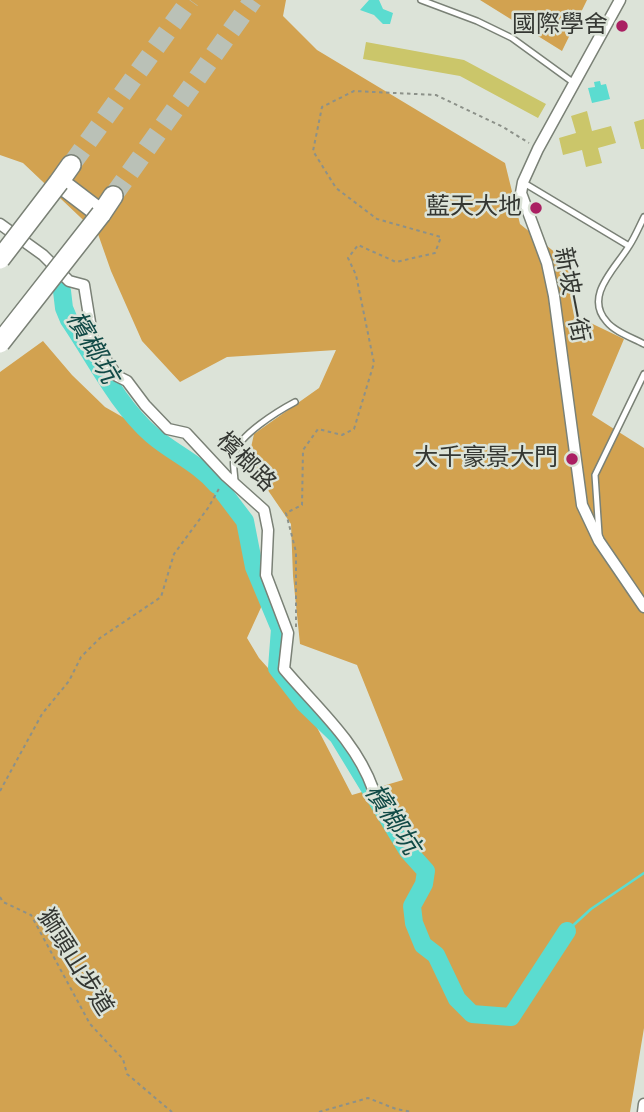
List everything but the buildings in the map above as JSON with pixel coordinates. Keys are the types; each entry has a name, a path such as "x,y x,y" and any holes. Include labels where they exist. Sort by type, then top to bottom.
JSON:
{"highway":[{"path":"0,259 71,165"},
{"path":"59,182 101,214"},
{"path":"0,343 113,196"}],"street":[{"path":"523,182 538,149 620,0"},
{"name":"新坡一街","path":"523,182 523,203 547,263 554,296 582,505 599,541 644,607"},
{"name":"檳榔路","path":"0,224 43,255 69,281 84,285 93,341 117,376 127,381 168,429 186,433 229,481 264,510 268,530 266,575 288,633 284,669 351,745 365,767 373,789"},
{"path":"643,1112 644,1104"}],"lane":[{"path":"421,0 477,21 512,38 576,84"},
{"path":"523,182 629,246"},
{"path":"644,217 629,246 603,284 598,300 608,324 644,344"},
{"path":"599,541 596,475 644,374"},
{"path":"229,481 234,454 240,442 272,416 295,402"}],"path":[{"path":"296,632 296,552 286,513 302,505 303,450 318,429 342,435 354,429 374,363 356,275 348,258 358,246 396,262 435,253 441,237 377,219 335,188 313,151 323,107 354,91 436,95 503,127 538,149"},
{"path":"0,791 42,714 69,681 81,657 100,638 161,597 174,554 229,481"},
{"name":"獅頭山步道","path":"0,897 3,902 31,915 90,1024 123,1059 127,1074 172,1112"},
{"path":"319,1112 368,1098 412,1112"}],"shaded area":[{"path":"0,0 286,0 283,16 317,50 505,163 520,224 573,267 576,316 624,339 592,415 644,448 644,1028 630,1112 0,1112 0,372 43,341 72,375 105,407 154,435 237,498 264,601 247,638 259,658 311,716 352,795 403,780 357,665 300,644 291,524 248,461 254,434 319,388 336,350 227,357 180,382 142,341 98,234 23,163 0,155"},
{"path":"480,0 587,0 562,51"}],"water":[{"path":"369,0 379,0 383,9 393,13 390,24 383,24 374,15 360,10"},
{"path":"600,81 601,85 606,84 610,99 592,103 588,88 595,87 594,82"}],"waterway":[{"name":"檳榔坑","path":"62,291 69,320 107,380 139,423 202,470 217,485"},
{"name":"檳榔坑","path":"223,492 245,521 254,567 280,629 277,668 304,703 338,736 408,851 426,871 424,884 412,906 414,923 423,945 436,955 457,999 472,1014 511,1017 567,931"},
{"name":"檳榔坑","path":"567,931 591,909 644,873"}],"tunnel":[{"path":"71,165 190,0"},
{"path":"113,196 253,0"}],"place":[{"name":"國際學舍","path":"622,26"},
{"name":"藍天大地","path":"536,208"},
{"name":"大千豪景大門","path":"572,459"}]}
